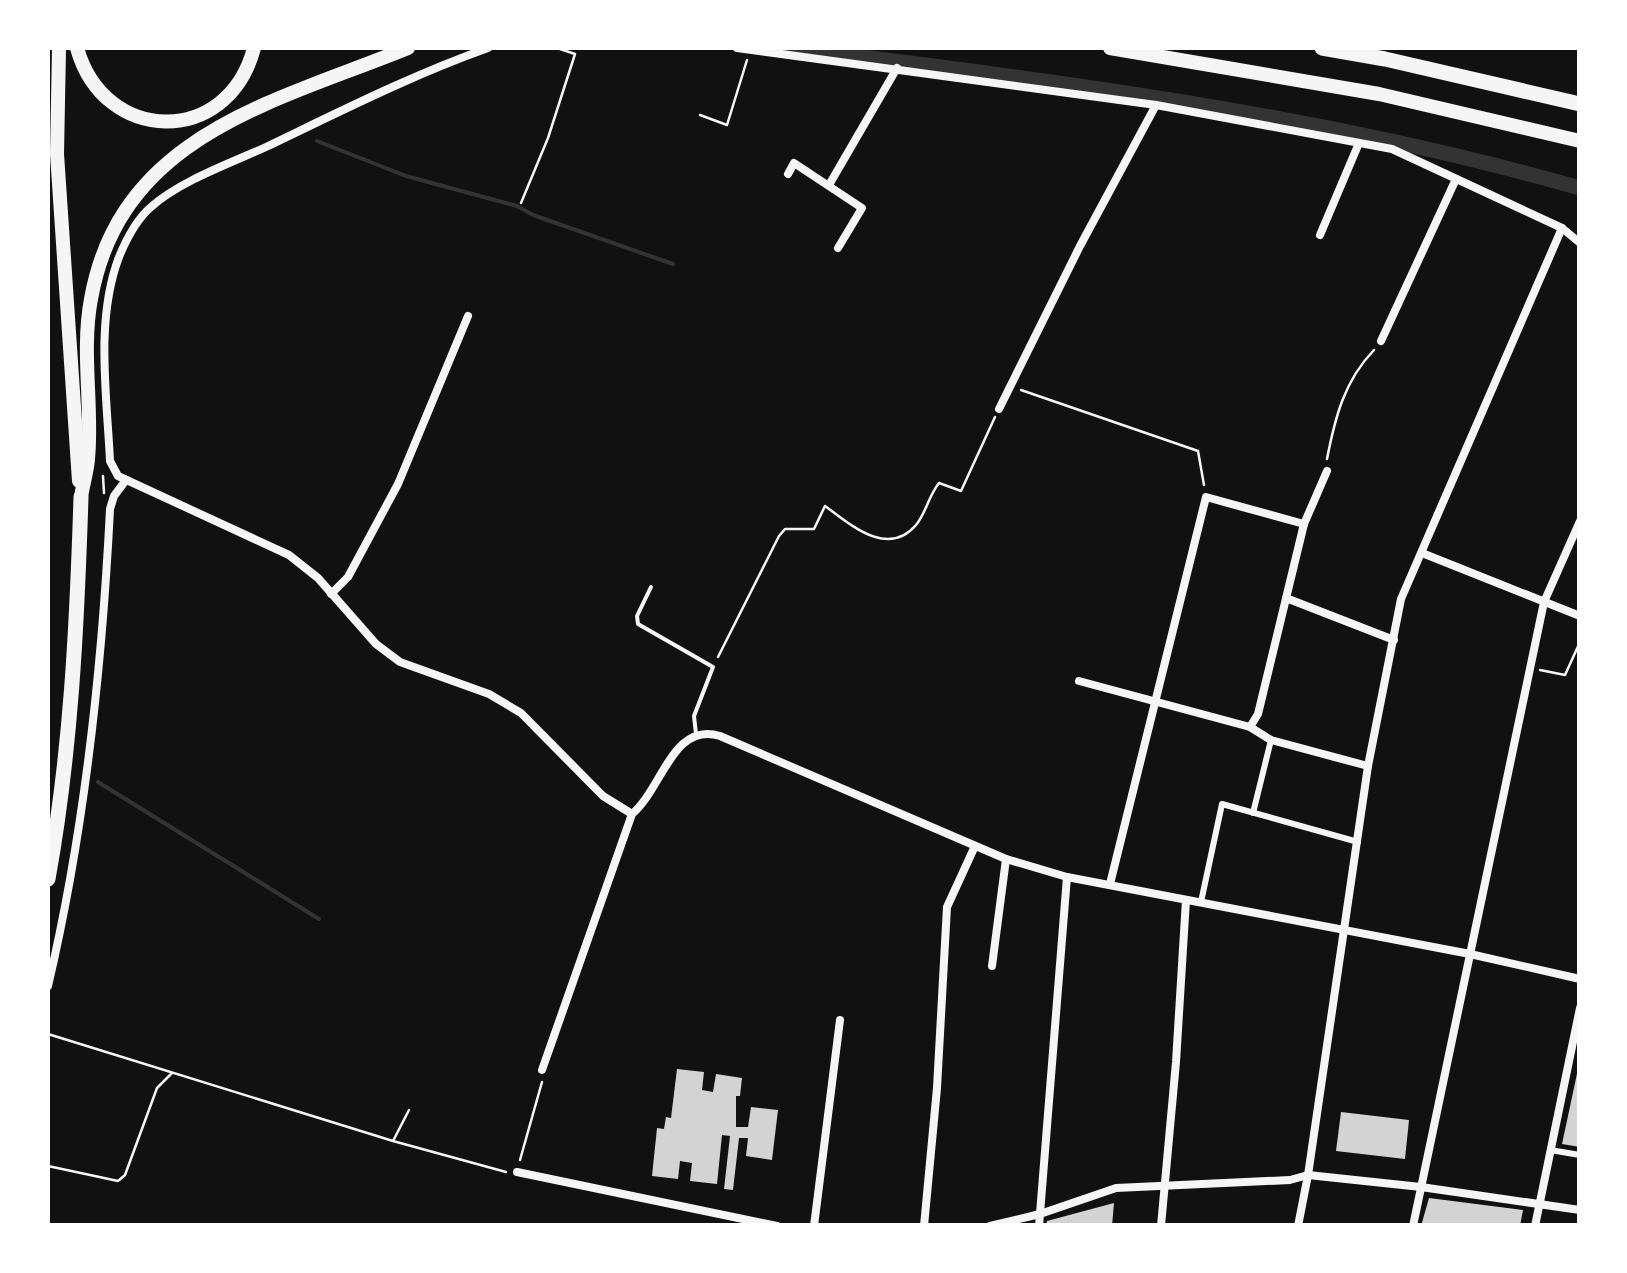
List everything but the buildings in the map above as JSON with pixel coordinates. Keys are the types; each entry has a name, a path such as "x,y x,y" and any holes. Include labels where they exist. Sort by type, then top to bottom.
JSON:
{"highway":[{"path":"48,879 66,758 77,626 81,497 58,154 58,48"},
{"path":"77,48 86,73 105,98 137,116 177,122 197,116 231,95 244,79 254,48"},
{"path":"81,497 88,458 90,300 104,253 130,203 149,177 187,146 231,121 408,48"},
{"path":"1116,48 1379,94 1580,142"},
{"path":"1322,48 1580,104"}],"street":[{"path":"488,48 298,131 166,196 150,208 136,225 115,270 106,321 110,461 126,480 289,555 318,578 376,644 400,662 489,694 521,713 603,796 632,814"},
{"path":"737,48 1156,105 1359,142 1392,150 1456,178 1562,228 1580,243"},
{"path":"829,185 897,68"},
{"path":"999,409 1156,105"},
{"path":"1320,235 1359,142"},
{"path":"788,174 794,163 862,208 838,248"},
{"path":"1382,341 1456,178"},
{"path":"1298,1226 1368,766 1401,599 1562,228"},
{"path":"331,594 348,577 398,484 468,316"},
{"path":"1250,727 1258,714 1304,524 1327,471"},
{"path":"48,986 86,786 98,692 110,509 126,480"},
{"path":"1110,884 1206,498 1304,524"},
{"path":"1413,1226 1544,602 1580,522"},
{"path":"1422,552 1580,616"},
{"path":"1286,598 1394,640"},
{"path":"1079,681 1250,727 1272,740 1368,766"},
{"path":"542,1070 632,814 680,746 696,734 708,732 1006,860 1067,876 1580,979"},
{"path":"1253,813 1272,740"},
{"path":"1202,902 1222,804 1358,842"},
{"path":"924,1226 937,1088 947,908 976,846"},
{"path":"992,966 1006,860"},
{"path":"1039,1226 1067,876"},
{"path":"1162,1226 1186,900"},
{"path":"1534,1226 1580,1008"},
{"path":"814,1226 840,1020"},
{"path":"1549,1150 1580,1155"},
{"path":"516,1172 778,1226"},
{"path":"990,1226 1116,1188 1290,1180 1308,1175 1580,1210"}],"lane":[{"path":"651,587 637,616 638,624 713,667 694,716 696,734"}],"path":[{"path":"521,203 548,138 575,54 556,48"},
{"path":"700,115 728,125 750,49"},
{"path":"1327,471 1326,458 1337,410 1348,384 1356,368 1382,341"},
{"path":"1010,386 1198,450 1206,498"},
{"path":"713,667 786,529 814,528 825,506 858,532 877,538 890,538 916,525 928,496 939,483 961,492 999,409"},
{"path":"104,500 103,462 110,461"},
{"path":"1538,670 1565,675 1580,642"},
{"path":"48,1034 505,1172 516,1172 542,1086 542,1070"},
{"path":"48,1166 118,1181 125,1175 157,1088 173,1072"},
{"path":"394,1141 409,1110"}],"waterway":[{"path":"790,48 1089,87 1286,120 1483,162 1580,188"},
{"path":"819,48 1202,101 1392,137 1580,184"},
{"path":"317,141 406,176 517,206 673,264"},
{"path":"98,782 319,919"}]}
